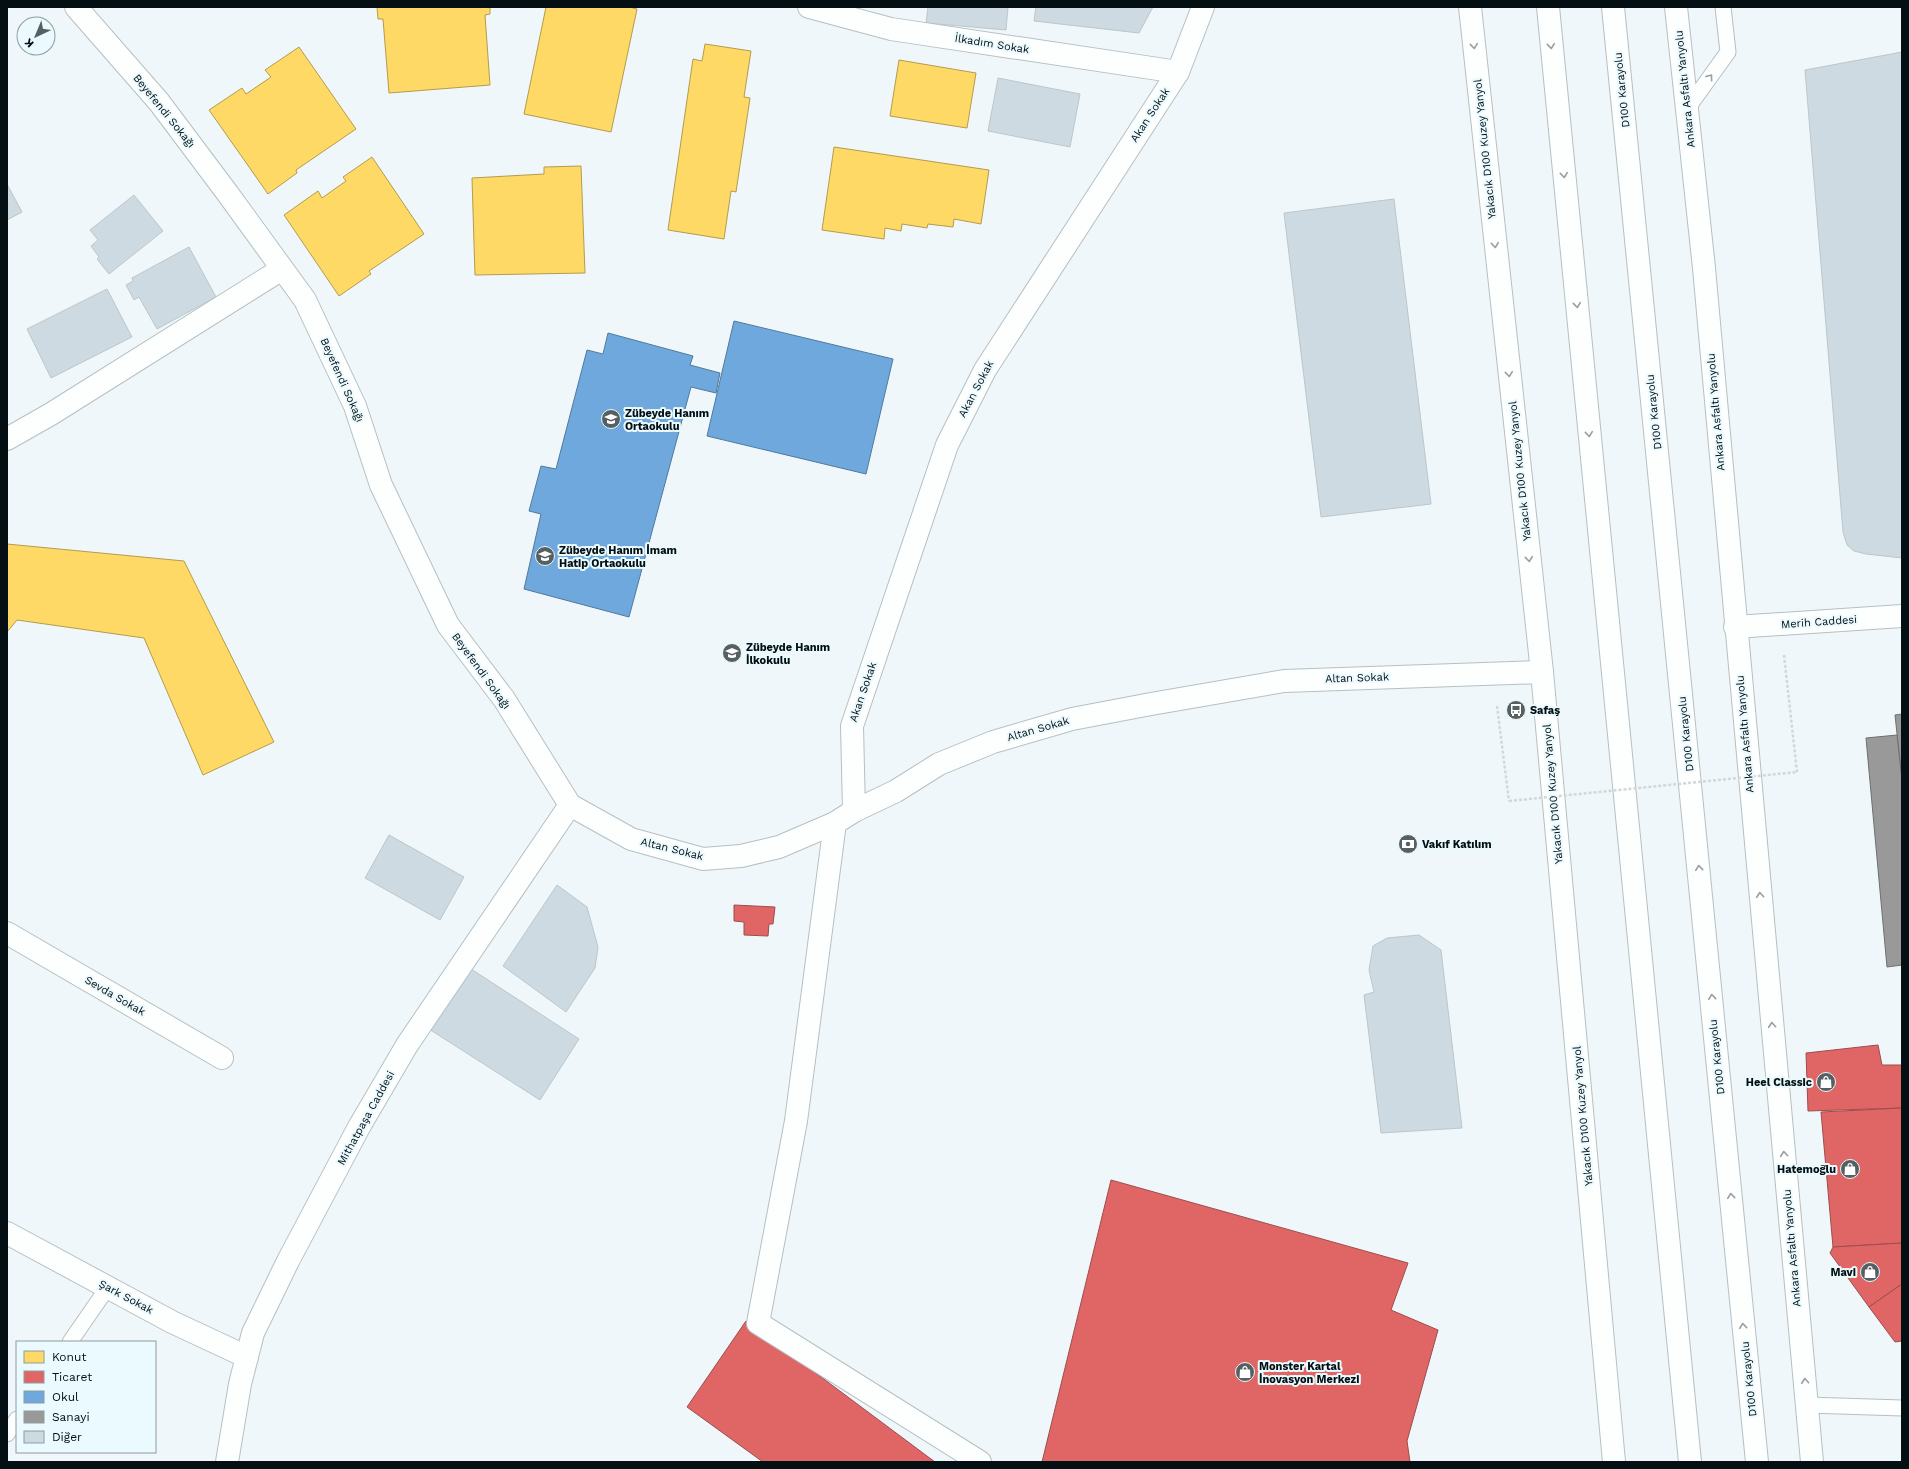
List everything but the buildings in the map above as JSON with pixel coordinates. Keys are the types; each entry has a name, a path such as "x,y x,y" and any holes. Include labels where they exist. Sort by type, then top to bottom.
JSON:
{"main road":[{"name":"Beyefendi Sokağı","path":"76,7 159,102 305,300 355,406 381,485 448,625 504,699 570,805"},
{"name":"İlkadım Sokak","path":"808,7 891,29 1178,72"},
{"name":"Akan Sokak","path":"854,811 852,726 947,445 985,370 1178,72 1203,7"},
{"name":"Yakacık D100 Kuzey Yanyol","path":"1470,7 1542,672 1614,1462"},
{"path":"1548,7 1690,1462"},
{"name":"D100 Karayolu","path":"1613,7 1757,1462"},
{"name":"Ankara Asfaltı Yanyolu","path":"1676,7 1704,268 1735,628 1812,1462"},
{"path":"7,439 51,414 282,268"},
{"name":"Merih Caddesi","path":"1735,628 1902,616"},
{"name":"Altan Sokak","path":"570,805 631,839 703,859 741,856 779,846 836,824 854,811 896,791 940,764 993,742 1072,719 1284,681 1542,672"},
{"name":"Mithatpaşa Caddesi","path":"227,1462 240,1384 253,1333 288,1260 360,1127 408,1045 570,805"},
{"path":"836,824 796,1121 758,1323 980,1462"},
{"name":"Sevda Sokak","path":"7,933 222,1058"},
{"name":"Şark Sokak","path":"7,1233 172,1322 247,1357"}],"lane":[{"path":"1687,109 1728,52 1723,7"},
{"path":"71,1341 108,1287"},
{"path":"1807,1405 1902,1408"},
{"path":"7,1434 16,1420"}],"path":[{"path":"1501,737 1509,801 1797,772 1782,625"}],"place":[{"name":"Zübeyde Hanım Ortaokulu","path":"611,419"},
{"name":"Zübeyde Hanım İmam Hatip Ortaokulu","path":"545,556"},
{"name":"Zübeyde Hanım İlkokulu","path":"732,653"},
{"name":"Safaş","path":"1516,710"},
{"name":"Vakıf Katılım","path":"1408,844"},
{"name":"Heel Classic","path":"1826,1082"},
{"name":"Hatemoğlu","path":"1850,1169"},
{"name":"Mavi","path":"1870,1272"},
{"name":"Monster Kartal İnovasyon Merkezi","path":"1245,1372"}]}
